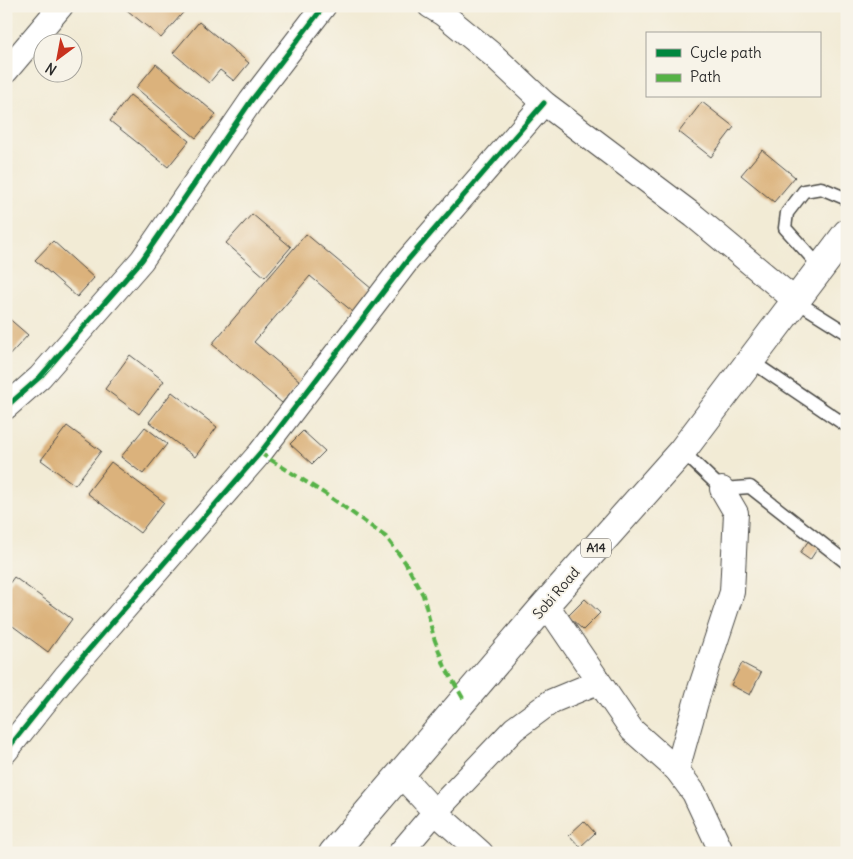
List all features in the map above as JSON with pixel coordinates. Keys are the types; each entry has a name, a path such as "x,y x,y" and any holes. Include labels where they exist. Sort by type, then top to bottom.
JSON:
{"highway":[{"name":"Sobi Road","path":"333,853 546,604 682,451 847,233"}],"street":[{"path":"6,71 61,6"},
{"path":"6,408 40,377 142,260 251,102 324,6"},
{"path":"440,9 544,104 694,216 796,301"},
{"path":"6,751 65,676 260,453 407,261 544,104"},
{"path":"677,770 698,695 732,592 736,513 722,489"},
{"path":"546,604 632,730 677,770 694,793 722,853"},
{"path":"400,853 435,812 514,730 552,701 598,682"},
{"path":"400,774 435,812 481,853"}],"lane":[{"path":"821,268 785,228 787,213 804,191 821,188 847,199"},
{"path":"796,301 847,333"},
{"path":"751,361 847,426"},
{"path":"682,451 722,489 750,487 847,563"}],"building":[{"path":"122,6 185,6 187,8 161,38"},
{"path":"199,22 249,63 234,81 220,70 209,83 173,53"},
{"path":"156,64 216,114 196,138 136,88"},
{"path":"130,95 189,141 168,167 110,121"},
{"path":"702,102 734,127 711,157 679,132"},
{"path":"762,150 795,177 774,202 741,175"},
{"path":"252,214 291,247 265,277 226,243"},
{"path":"306,234 372,289 353,312 310,276 254,342 300,381 282,403 212,344"},
{"path":"53,241 94,278 77,297 35,260"},
{"path":"6,316 28,335 6,359"},
{"path":"130,355 164,381 139,414 105,389"},
{"path":"172,392 217,427 195,457 149,422"},
{"path":"67,426 101,451 75,485 41,460"},
{"path":"145,427 167,444 143,474 121,457"},
{"path":"303,431 325,451 312,464 290,444"},
{"path":"111,462 164,502 140,533 87,493"},
{"path":"809,540 819,546 810,560 800,553"},
{"path":"14,577 72,619 48,652 6,621 6,588"},
{"path":"585,599 600,613 583,630 568,616"},
{"path":"742,663 761,673 750,695 731,685"},
{"path":"584,821 595,833 580,847 569,835"}],"marked path":[{"path":"260,453 330,497 386,537 405,562 423,595 434,638 445,667 464,700"}],"cycle path":[{"path":"6,407 40,377 142,260 251,101 324,6"},
{"path":"6,751 65,677 260,453 407,261 544,103"}]}
